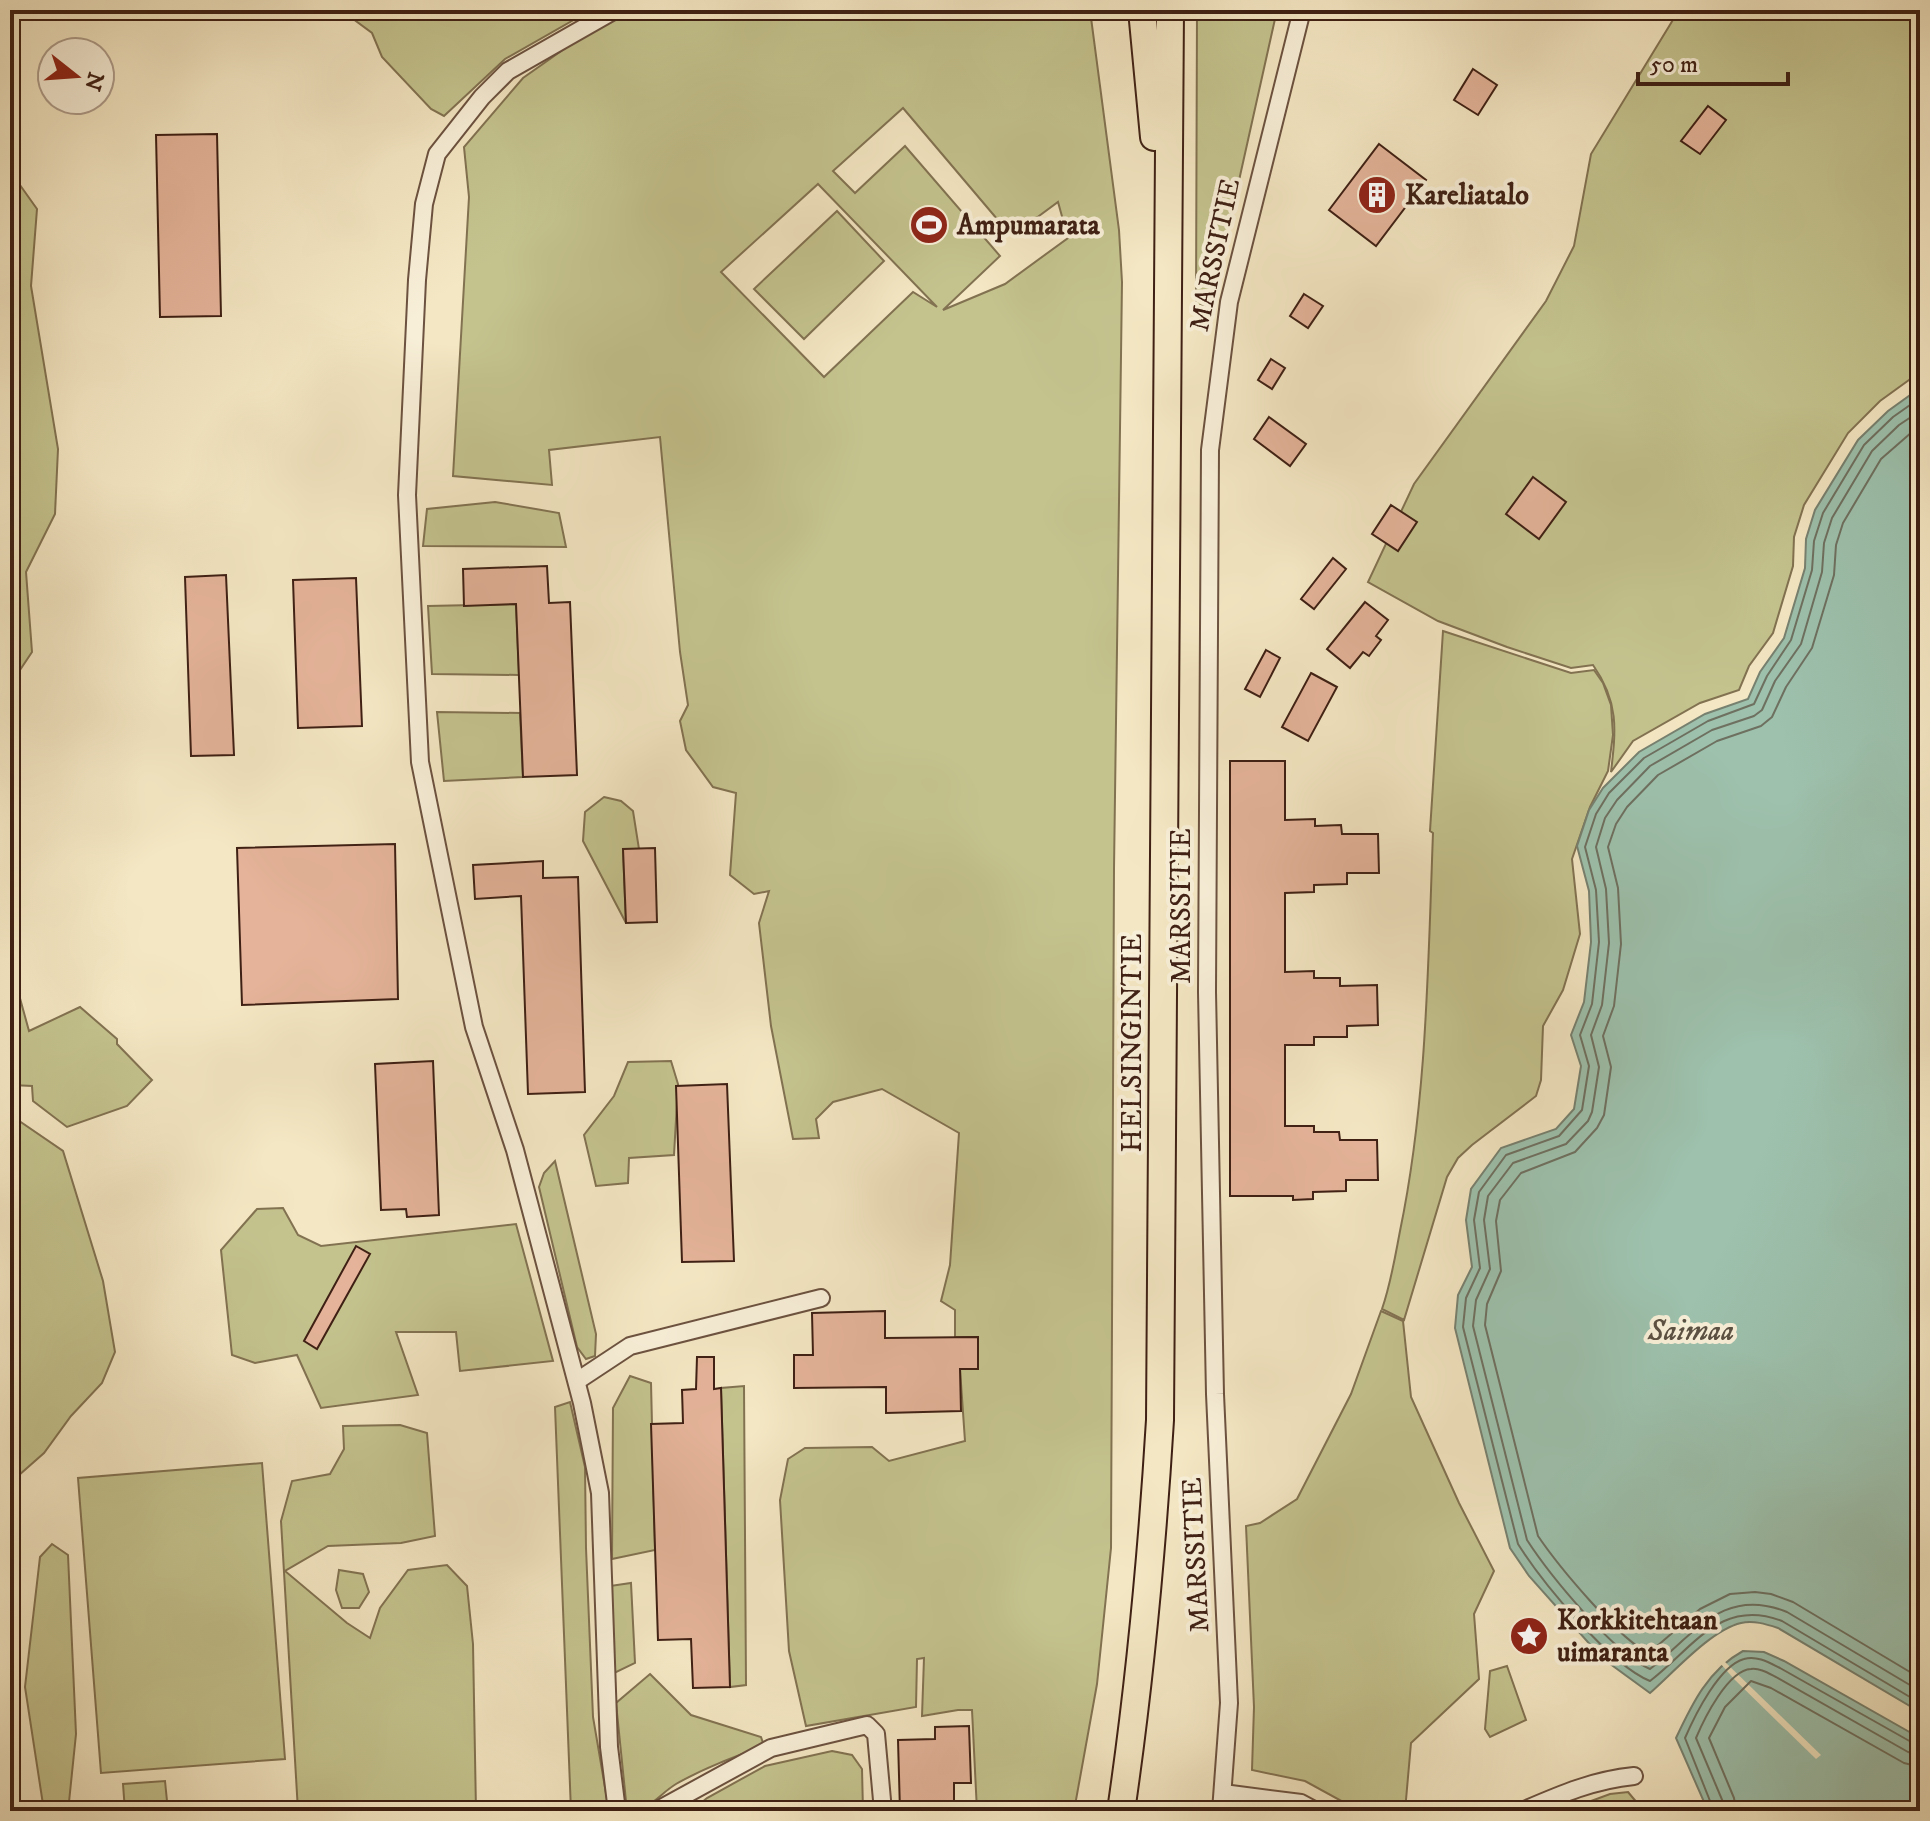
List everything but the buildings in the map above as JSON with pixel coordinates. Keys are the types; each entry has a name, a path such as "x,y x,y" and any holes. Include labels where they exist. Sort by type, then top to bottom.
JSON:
{"main road":[{"name":"HELSINGINTIE","path":"1121,1811 1139,1690 1160,1420 1170,13"},
{"name":"HELSINGINTIE","path":"1143,14 1167,272"}],"street":[{"path":"615,10 508,71 482,97 437,154 424,204 417,280 407,495 420,762 474,1027 510,1135 577,1381 600,1493 609,1747 617,1811"},
{"name":"MARSSITIE","path":"1221,1811 1229,1703 1215,1394 1207,992 1210,450 1229,302 1302,10"},
{"path":"577,1381 630,1346 821,1298"},
{"path":"656,1811 771,1748 867,1725 876,1734 883,1811"},
{"path":"1522,1811 1575,1788 1611,1778 1634,1776"},
{"path":"1223,1793 1301,1803 1316,1811"}],"shaded area":[{"path":"341,10 591,10 505,59 444,116 431,109 382,57 372,33"},
{"path":"632,10 1090,10 1119,230 1122,282 1114,869 1111,1548 1097,1684 1074,1811 977,1811 972,1710 922,1716 924,1658 917,1659 916,1707 806,1726 789,1651 780,1500 788,1459 805,1448 872,1447 889,1461 965,1441 960,1369 978,1369 978,1337 955,1337 955,1310 941,1301 950,1265 959,1133 882,1089 833,1102 816,1119 819,1138 793,1139 771,1026 759,923 769,891 754,894 730,875 736,793 713,787 686,750 680,721 688,705 680,652 660,437 549,450 552,485 453,476 469,197 464,147 523,78 591,30","holes":["903,108 1003,226 1020,230 1058,202 1068,238 1005,284 943,310 1000,256 905,146 855,193 833,171","818,184 937,307 913,292 824,377 721,272"]},
{"path":"1197,10 1277,10 1211,306 1196,305"},
{"path":"1679,10 1920,10 1920,372 1880,401 1848,433 1804,505 1794,537 1793,566 1773,633 1749,666 1739,690 1700,703 1633,741 1611,772 1614,716 1607,691 1593,665 1571,668 1507,647 1438,621 1368,582 1414,484 1546,301 1574,246 1591,154"},
{"path":"10,171 37,209 31,286 58,449 55,514 26,572 32,652 10,685"},
{"name":"Ampumarata","path":"837,211 884,261 804,339 754,289"},
{"path":"495,502 559,513 566,547 423,546 427,509"},
{"path":"516,604 519,675 432,674 428,606"},
{"path":"1443,631 1571,673 1594,670 1603,683 1611,705 1613,735 1608,771 1590,807 1572,859 1580,934 1563,990 1543,1026 1541,1080 1536,1096 1458,1158 1447,1177 1404,1320 1382,1309 1409,1182 1421,1083 1430,933 1433,833 1430,831"},
{"path":"437,712 520,713 523,777 444,781"},
{"path":"604,797 621,801 633,811 639,849 623,850 626,923 583,841 585,812"},
{"path":"10,962 29,1031 80,1007 117,1039 117,1044 152,1080 127,1106 67,1127 33,1101 32,1086 12,1085 12,1116 63,1151 103,1281 115,1352 102,1383 71,1416 44,1453 10,1483"},
{"path":"671,1061 678,1084 674,1155 629,1158 628,1183 596,1186 584,1135 614,1096 628,1062"},
{"path":"555,1161 596,1334 595,1356 586,1359 577,1347 539,1187 544,1173"},
{"path":"283,1208 298,1235 321,1246 516,1224 553,1361 460,1371 456,1332 396,1332 418,1395 321,1408 297,1355 255,1363 232,1355 221,1250 257,1209"},
{"path":"1381,1311 1403,1321 1411,1397 1494,1571 1474,1614 1479,1679 1411,1743 1405,1811 1351,1811 1347,1804 1305,1781 1252,1770 1254,1707 1246,1526 1260,1523 1297,1499 1351,1394"},
{"path":"630,1376 651,1383 655,1550 612,1559 613,1408"},
{"path":"744,1386 746,1685 730,1687 721,1388"},
{"path":"570,1402 585,1467 593,1717 609,1811 571,1811 555,1407"},
{"path":"400,1425 427,1433 435,1536 401,1543 328,1546 285,1571 347,1623 370,1638 380,1608 408,1570 447,1565 467,1586 473,1644 476,1811 298,1811 281,1521 292,1481 330,1474 344,1449 343,1426"},
{"path":"262,1463 285,1759 101,1773 78,1478"},
{"path":"52,1544 68,1555 76,1734 69,1802 57,1811 44,1811 25,1687 40,1557"},
{"path":"339,1570 363,1574 369,1592 359,1608 342,1608 336,1590"},
{"path":"631,1583 635,1663 606,1677 603,1587"},
{"path":"1507,1666 1526,1720 1490,1737 1485,1729 1490,1671"},
{"path":"650,1674 691,1715 761,1737 764,1746 697,1773 648,1805 627,1811 616,1703"},
{"path":"832,1751 852,1755 862,1769 863,1811 691,1811 707,1798 765,1766"},
{"path":"165,1781 168,1811 125,1811 123,1784"},
{"path":"1628,1792 1644,1811 1564,1811 1610,1794"}],"water":[{"name":"Saimaa","path":"1920,388 1920,1712 1778,1628 1755,1622 1741,1623 1718,1634 1650,1693 1602,1658 1529,1576 1510,1548 1455,1328 1458,1295 1472,1267 1466,1220 1471,1189 1501,1148 1556,1129 1574,1109 1581,1066 1571,1035 1584,1002 1591,942 1589,891 1577,846 1589,810 1603,788 1639,752 1705,714 1748,699 1760,672 1784,638 1805,568 1806,539 1815,510 1858,440 1888,411"},
{"path":"1743,1651 1764,1652 1784,1661 1920,1738 1920,1811 1708,1811 1676,1738 1711,1678"}],"pier":[{"path":"1723,1660 1821,1755 1816,1759 1734,1679 1720,1663"}],"place":[{"name":"Kareliatalo","path":"1377,195"},
{"name":"Ampumarata","path":"929,225"},
{"name":"Korkkitehtaan uimaranta","path":"1529,1636"}]}
